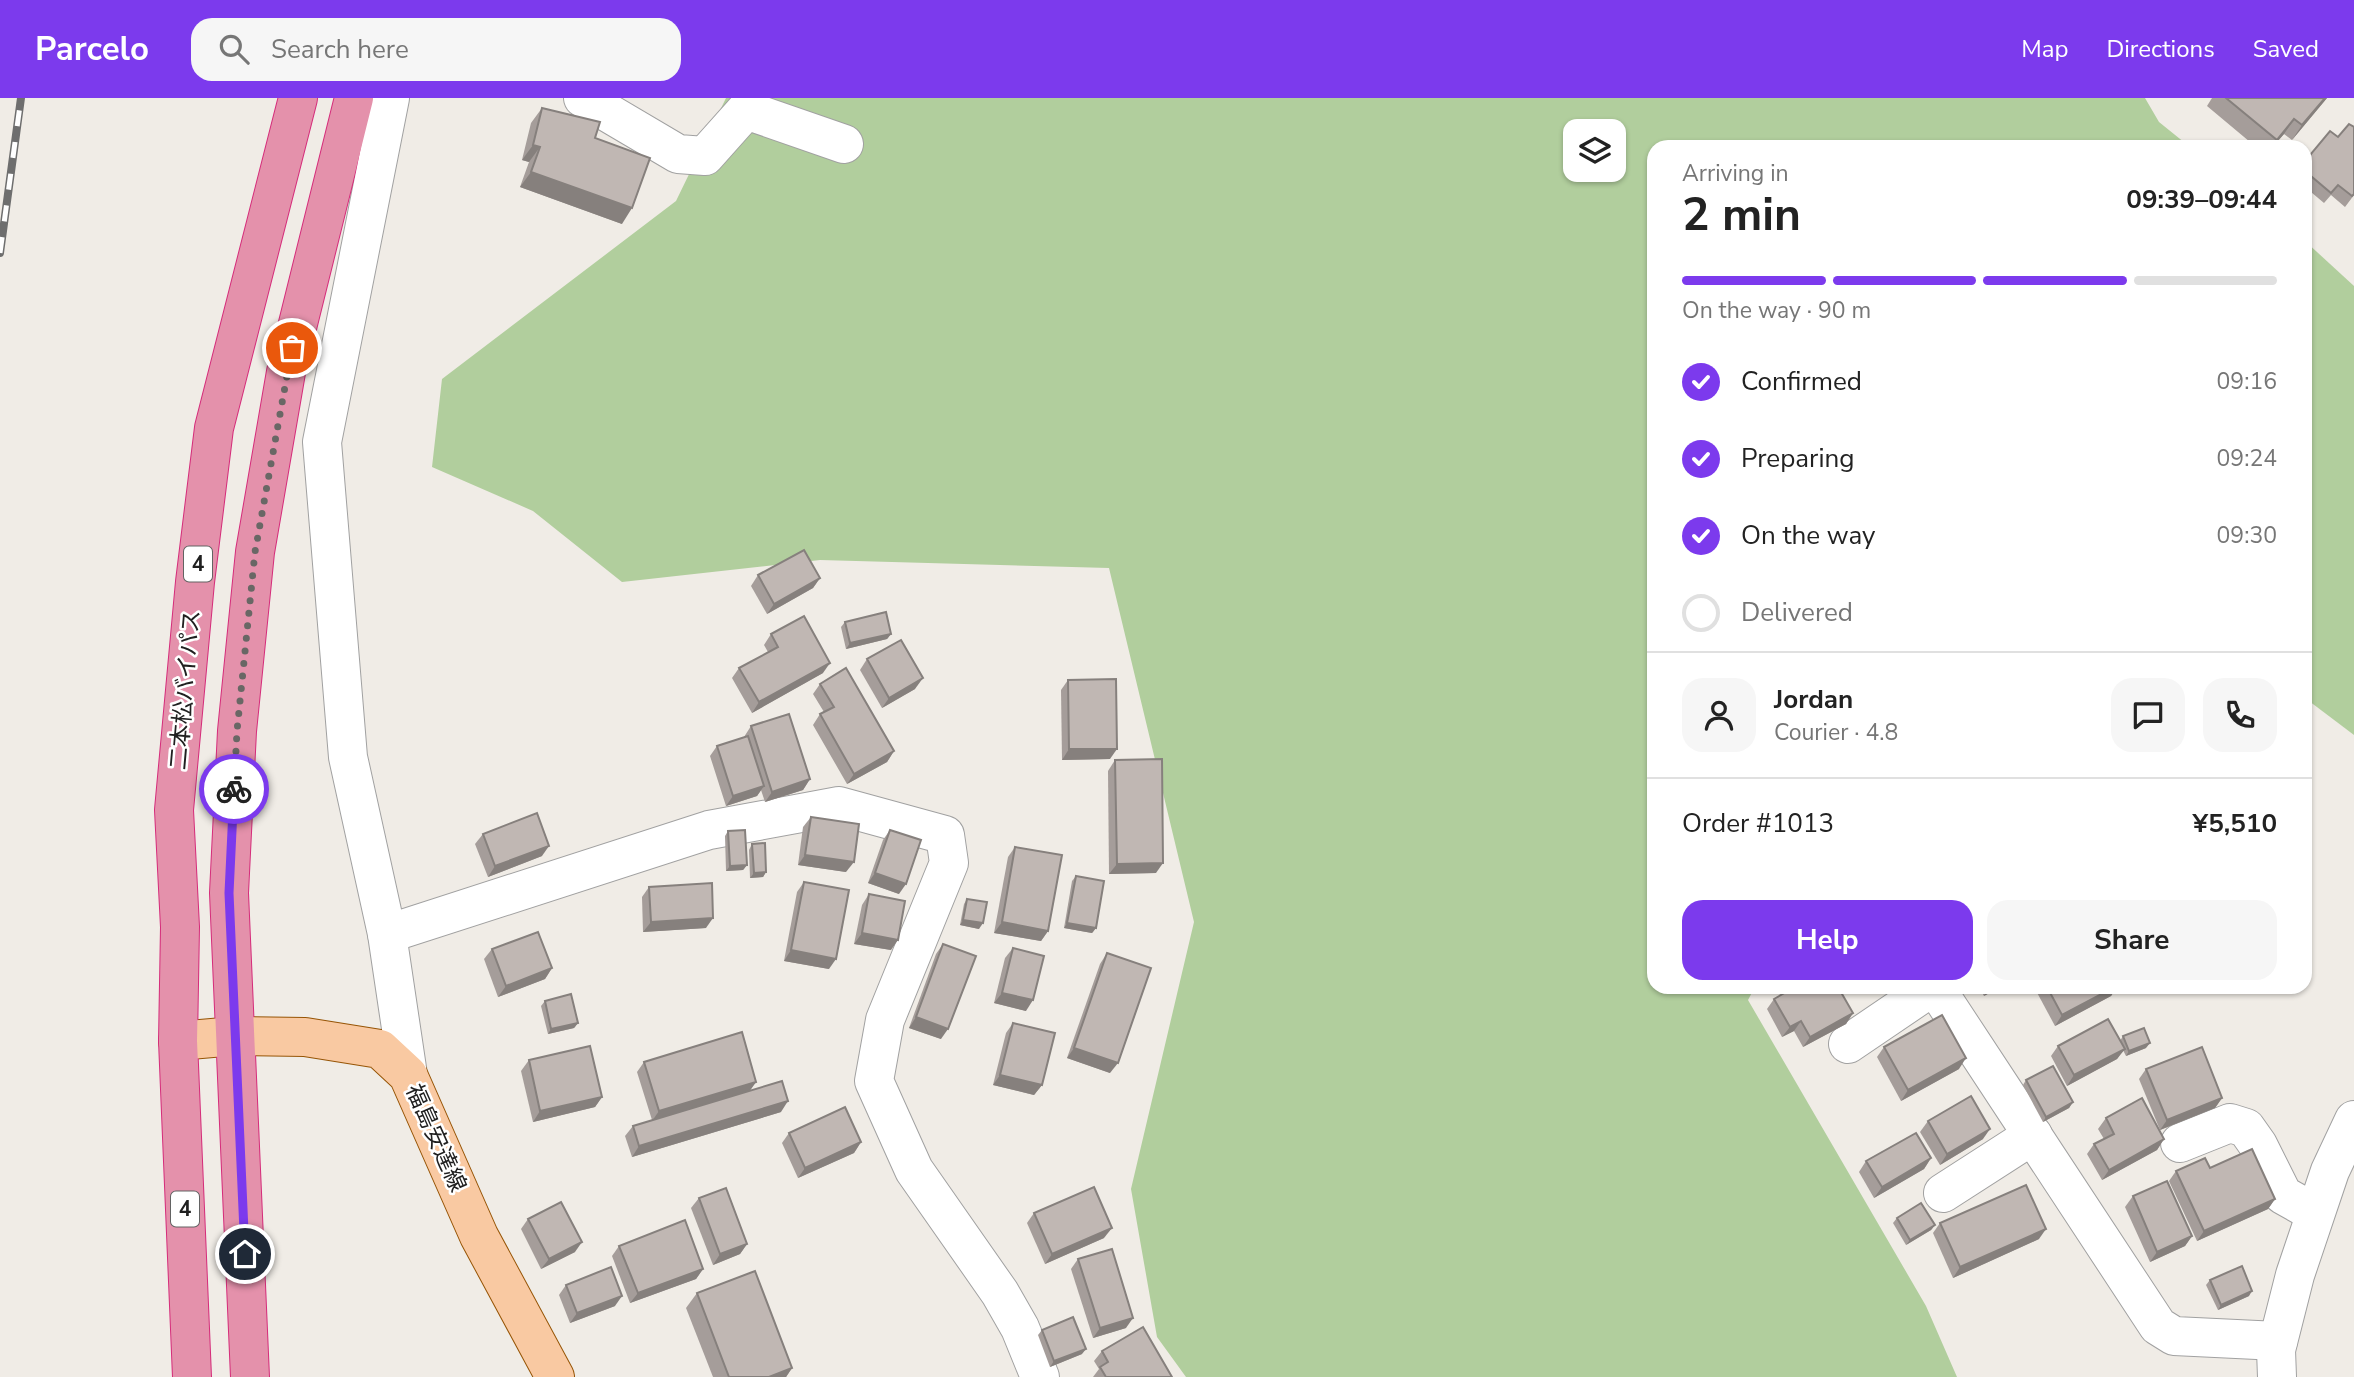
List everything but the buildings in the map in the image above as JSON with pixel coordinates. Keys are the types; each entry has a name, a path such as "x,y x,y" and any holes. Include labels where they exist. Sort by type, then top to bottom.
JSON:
{"highway":[{"name":"二本松バイパス","path":"178,1041 180,927 174,810 195,582 214,428 298,98"},
{"path":"250,1377 229,893 237,731 255,552 286,372 355,98"},
{"name":"4","path":"178,1041 192,1377"}],"main road":[{"name":"福島安達線","path":"178,1041 235,1036 305,1037 380,1049 408,1075 479,1236 555,1377"}],"street":[{"path":"390,98 322,442 348,757 387,934 408,1075"},
{"path":"583,98 678,154 705,156 746,110 844,144"},
{"path":"387,934 709,830 839,806 945,835 949,863 885,1020 874,1081 914,1170 1000,1293 1020,1328 1040,1377"},
{"path":"1848,1044 1923,994"},
{"path":"1938,994 2158,1326 2174,1336 2277,1359 2295,1275 2330,1171 2354,1120"},
{"path":"2180,1143 2230,1123 2246,1128 2258,1145 2283,1195 2315,1213"},
{"path":"1943,1193 2033,1135"}],"green space":[{"path":"726,98 2145,98 2159,122 2181,140 1647,140 1647,994 1751,994 1748,1000 1926,1306 1957,1377 1186,1377 1157,1337 1131,1189 1194,922 1109,568 820,560 622,582 533,511 432,467 442,379 676,201"},
{"path":"2312,247 2354,286 2354,735 2312,703"}],"railway":[{"path":"0,253 21,98"}],"way so far":[{"path":"234,789 237,731 255,552 292,348"}],"route":[{"path":"234,789 229,893 245,1254"}]}
